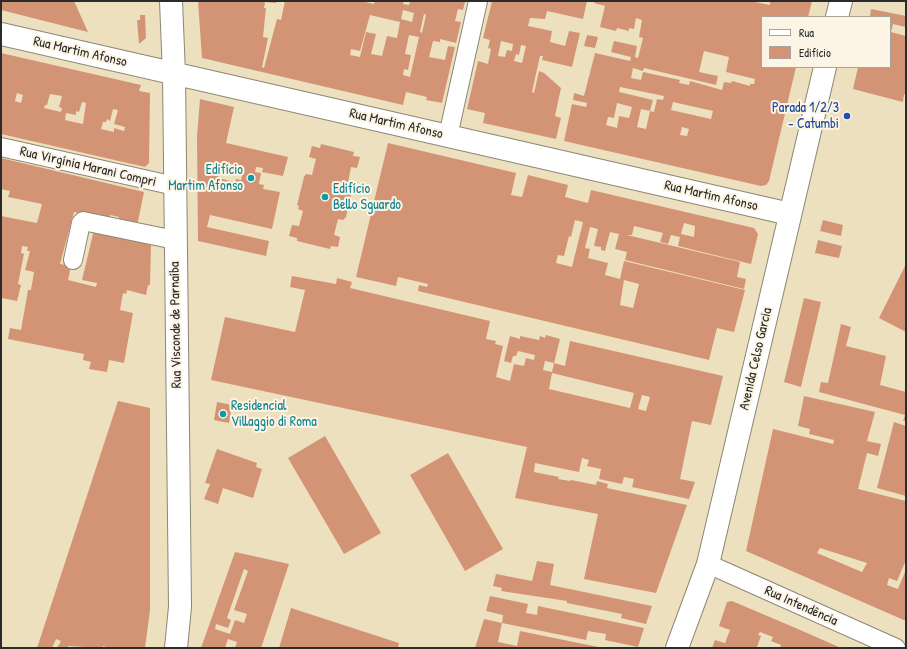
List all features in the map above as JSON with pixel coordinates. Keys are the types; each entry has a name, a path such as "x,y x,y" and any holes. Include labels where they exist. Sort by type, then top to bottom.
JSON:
{"street":[{"name":"Rua Visconde de Parnaíba","path":"171,1 174,74 180,607 176,648"},
{"path":"448,136 478,1"},
{"path":"837,16 841,1"},
{"name":"Rua Martim Afonso","path":"1,34 790,214"},
{"name":"Avenida Celso Garcia","path":"677,648 708,564 825,68"},
{"name":"Rua Virgínia Marani Compri","path":"1,147 175,186"},
{"path":"73,260 81,223 83,220 175,240"},
{"name":"Rua Intendência","path":"708,564 896,648"}],"building":[{"path":"1,1 74,1 88,32 1,10"},
{"path":"198,1 277,1 276,3 265,2 264,8 266,8 263,37 268,38 262,67 264,68 277,19 281,20 285,1 361,1 374,4 375,1 404,1 403,4 409,5 410,1 465,2 463,10 458,9 455,21 461,22 456,43 440,39 440,42 433,41 429,57 445,60 448,46 455,47 442,103 426,100 427,97 406,92 403,105 202,58","holes":["403,10 414,13 412,22 401,19","424,14 426,15 422,33 420,32","370,15 400,22 397,38 387,36 382,56 371,54 376,34 366,32 360,57 350,55 351,49 360,51","409,35 419,37 410,77 403,75 404,69 408,70 411,55 405,54"]},
{"path":"492,1 587,1 583,19 547,11 545,19 530,18 528,26 552,31 550,42 565,46 569,31 580,33 572,67 542,60 543,56 540,56 532,92 534,93 539,71 544,73 561,88 555,116 561,118 556,139 483,123 485,113 467,109 478,61 488,64 491,49 488,48 490,40 483,38","holes":["501,41 513,44 512,51 507,50 505,57 498,56","521,45 526,46 522,63 514,61 516,54 519,55"]},
{"path":"595,1 750,1 770,5 770,1 812,1 808,16 761,16 761,68 796,68 769,181 766,185 761,186 564,141 572,104 586,107 587,103 573,100 574,93 584,96 595,53 630,61 631,57 611,52 614,41 637,46 635,57 638,58 643,38 639,37 642,20 636,18 634,29 629,28 629,31 617,28 616,31 600,27 605,6 594,3","holes":["704,51 729,57 726,72 755,79 754,84 750,84 750,86 732,81 731,83 724,82 722,90 690,81 689,85 679,83 680,80 643,72 641,80 631,78 633,68 643,71 644,68 716,85 718,76 699,72","620,87 664,96 663,100 657,99 654,112 650,111 653,100 619,92","673,102 713,111 711,119 671,110","617,103 632,107 629,118 619,116 617,128 606,125 608,117 614,118","641,109 650,111 646,129 637,127","682,127 689,129 687,136 680,135"]},
{"path":"871,9 906,16 906,27 893,24 891,32 891,16 870,16"},
{"path":"140,15 145,15 146,38 139,44 137,20 140,20"},
{"path":"891,32 906,36 906,95 904,94 903,102 853,89 858,68 891,68"},
{"path":"587,35 598,37 595,48 584,46"},
{"path":"1,53 141,85 139,91 150,93 149,163 145,167 1,134","holes":["17,93 23,95 21,103 15,101","50,94 62,96 59,107 62,108 61,112 44,108 45,105 47,105","82,102 86,103 83,124 65,120 66,113 76,115 76,111 79,112","113,109 118,110 114,124 125,127 124,131 114,128 114,132 101,129 103,122 106,122 107,119 110,121"]},
{"path":"200,99 234,107 226,143 288,157 283,176 262,172 263,168 256,167 255,172 261,173 259,184 264,185 263,189 280,192 272,229 210,215 207,227 269,241 266,256 198,241 197,136","holes":["222,162 244,167 241,180 236,179 235,182 218,178"]},
{"path":"388,143 516,173 511,195 522,197 528,175 568,185 565,197 588,203 591,190 754,228 758,234 751,264 678,246 680,237 671,235 668,244 660,242 663,233 634,226 632,235 627,235 740,262 737,277 746,279 744,289 625,260 627,252 615,249 619,234 610,232 605,251 601,250 601,247 594,246 598,229 590,227 585,248 590,249 588,258 608,263 605,275 620,279 624,261 745,290 734,332 717,328 709,360 418,291 419,285 427,287 428,284 398,277 396,286 356,277","holes":["575,220 583,222 572,267 556,263 558,255 564,256 569,236 571,237","684,223 695,226 694,237 681,234","624,280 639,284 633,308 620,305"]},
{"name":"Edifício Bello Sguardo","path":"321,144 354,152 353,156 360,157 357,168 351,167 348,183 352,184 353,188 346,217 343,220 338,219 334,235 340,237 338,247 331,246 330,249 297,241 297,238 289,236 292,225 299,226 303,211 298,209 299,206 297,205 304,177 306,174 312,175 316,159 309,157 312,146 320,148"},
{"path":"1,158 144,192 137,226 118,222 119,217 110,215 109,220 74,212 60,264 71,266 68,280 96,287 97,283 82,280 94,230 151,245 150,285 148,285 146,295 127,290 126,294 123,293 120,310 133,313 124,363 109,360 107,372 89,369 91,362 83,360 84,354 8,339 10,328 21,330 28,290 31,290 34,272 25,270 30,251 27,251 28,247 22,246 21,253 24,254 18,284 21,285 17,301 1,298 1,216 37,223 42,204 8,197 10,191 1,189"},
{"path":"823,220 843,225 841,236 820,231"},
{"path":"818,240 842,246 839,258 815,253"},
{"path":"906,264 906,332 879,318"},
{"path":"292,276 336,284 337,278 352,282 350,288 490,321 486,339 496,341 495,344 503,346 496,377 510,381 514,364 524,366 526,358 534,360 535,355 518,351 516,356 513,356 511,363 504,361 510,336 520,339 520,336 539,340 540,336 545,338 546,335 560,339 554,363 565,366 570,341 723,376 711,425 692,421 680,479 695,482 689,499 632,487 634,479 624,477 622,484 599,479 601,469 587,466 589,460 582,458 579,472 535,463 534,472 559,477 558,479 596,485 597,481 608,484 607,488 687,505 656,593 584,579 598,514 515,498 527,447 211,380 225,317 295,332 305,290 290,287","holes":["545,361 554,363 552,372 543,370","552,373 634,393 630,408 549,389","642,395 650,397 646,411 638,409"]},
{"path":"804,298 821,302 801,387 784,382"},
{"path":"841,324 851,327 846,346 886,356 880,385 906,392 906,421 903,421 905,415 819,392 821,382 828,383"},
{"path":"804,396 875,412 867,441 881,444 878,456 867,453 858,489 906,501 906,560 897,581 889,578 887,585 898,589 905,572 906,573 906,621 746,551 773,429 833,444 834,440 809,434 810,429 798,426","holes":["820,548 867,563 862,572 817,553"]},
{"path":"118,401 150,408 150,610 145,648 68,646 68,648 57,648 61,641 56,639 52,648 37,648"},
{"name":"Residencial Villaggio di Roma","path":"217,402 232,405 229,423 214,420"},
{"path":"894,422 906,426 906,496 877,488"},
{"path":"325,436 381,533 344,554 288,458"},
{"path":"217,449 257,463 256,467 262,469 253,498 223,488 218,504 204,499 210,484 205,483"},
{"path":"448,453 503,549 465,571 410,475"},
{"path":"235,552 289,564 261,648 235,648 237,642 228,639 225,648 201,648","holes":["244,569 248,571 234,610 247,614 244,623 235,620 230,634 215,629 216,624 228,628 231,620 227,618"]},
{"path":"537,561 554,564 550,585 652,606 646,624 621,618 622,614 567,603 567,601 501,591 502,588 493,586 496,574 532,581"},
{"path":"490,596 528,604 526,613 537,615 538,606 644,628 638,647 605,640 606,634 588,631 586,640 502,623 503,615 486,611"},
{"path":"732,601 841,648 780,648 781,645 771,641 773,637 760,632 758,635 761,636 757,647 761,648 712,648 715,640 725,643 730,630 719,626 727,602"},
{"path":"291,608 399,643 398,648 279,648"},
{"path":"484,619 502,623 498,642 517,646 520,631 603,648 475,648"}],"place":[{"name":"Parada 1/2/3 - Catumbi","path":"847,116"},
{"name":"Edifício Martim Afonso","path":"251,178"},
{"name":"Edifício Bello Sguardo","path":"325,197"},
{"name":"Residencial Villaggio di Roma","path":"223,414"}]}
